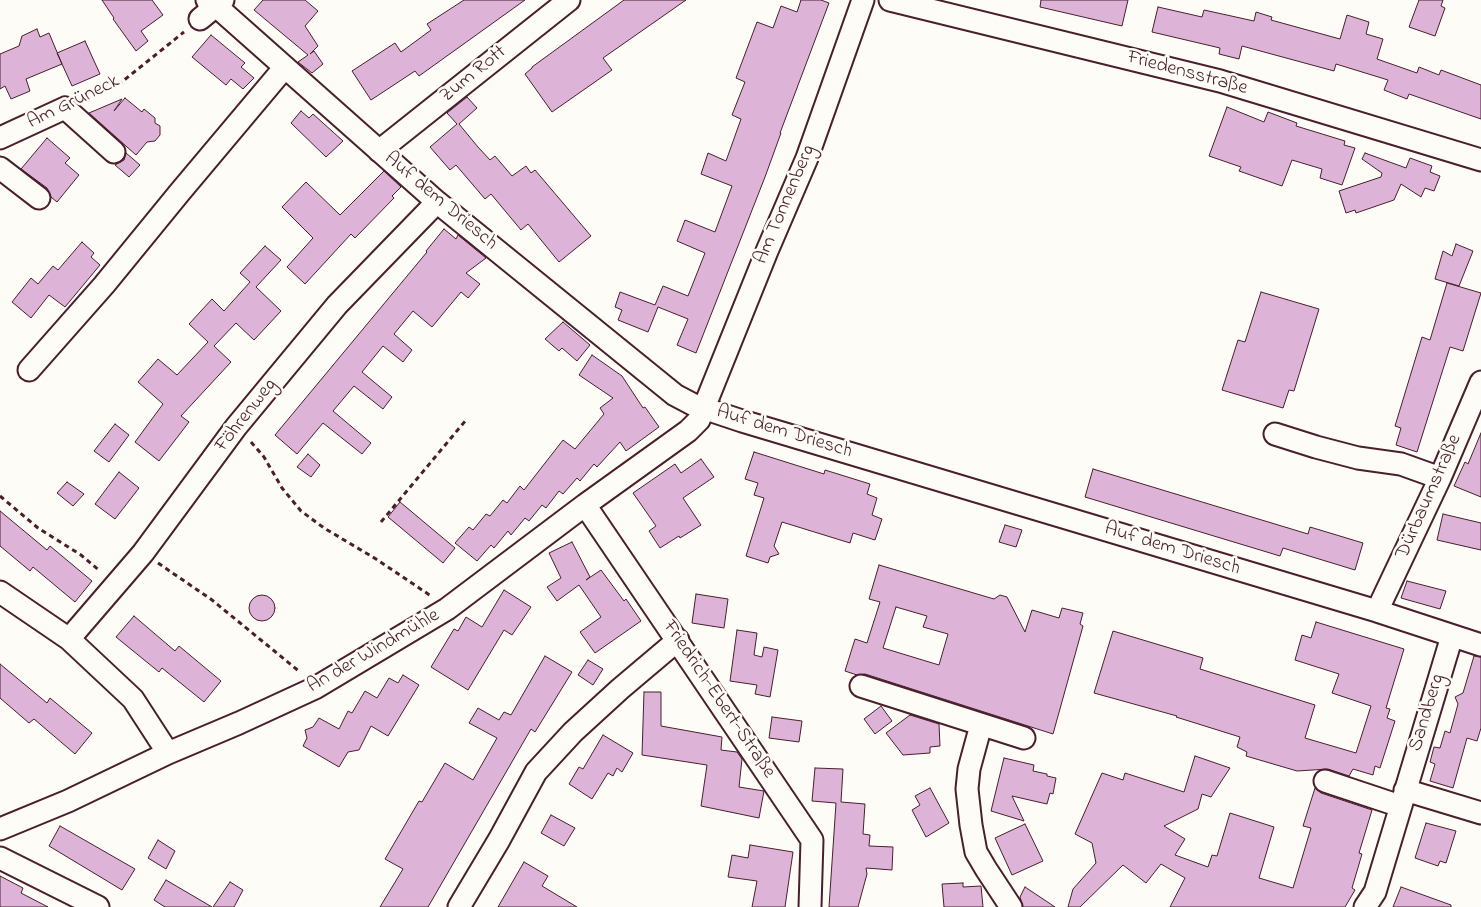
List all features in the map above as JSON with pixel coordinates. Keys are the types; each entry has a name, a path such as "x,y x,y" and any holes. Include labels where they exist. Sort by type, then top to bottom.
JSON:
{"street":[{"name":"Zum Rott","path":"379,151 569,0"},
{"name":"Am Tonnenberg","path":"704,408 766,251 808,158 863,0"},
{"name":"Friedensstraße","path":"890,0 1220,82 1481,160"},
{"name":"Auf dem Driesch","path":"211,6 285,67 437,202 675,395 694,405 1481,644"},
{"path":"29,370 104,285 285,67"},
{"path":"66,108 114,152"},
{"name":"Am Grüneck","path":"0,138 66,108"},
{"path":"0,168 39,198"},
{"name":"Föhrenweg","path":"69,639 144,553 236,427 337,305 437,202"},
{"name":"Dürbaumstraße","path":"1377,611 1440,478 1481,382"},
{"name":"An der Windmühle","path":"0,829 68,801 168,753 315,688 447,609 585,504 688,431 699,420 704,408"},
{"path":"1275,434 1358,458 1401,464 1440,478"},
{"name":"Friedrich-Ebert-Straße","path":"585,504 812,840 810,907"},
{"path":"0,592 69,639 133,699 168,753"},
{"name":"Sandberg","path":"1365,907 1375,892 1452,636"},
{"path":"459,907 499,840 536,772 573,732 678,640"},
{"path":"861,686 1024,738"},
{"path":"981,725 969,768 967,789 970,825 976,852 1012,907"},
{"path":"1325,781 1481,813"},
{"path":"0,858 98,907"}],"path":[{"name":"Am Grüneck","path":"66,108 118,85 211,6"},
{"path":"381,522 466,420"},
{"path":"236,427 264,457 282,488 301,511 324,528 420,588 447,609"},
{"path":"0,496 38,528 81,555 116,584"},
{"path":"144,553 212,600 293,666 315,688"}],"building":[{"path":"102,0 152,0 163,15 141,31 148,41 136,51"},
{"path":"263,0 305,0 318,11 305,26 318,46 310,54 314,51 323,64 312,73 298,62 308,55 254,10"},
{"path":"464,0 525,0 419,76 415,71 371,100 352,71 395,43 401,52 431,30 427,24"},
{"path":"624,0 686,0 603,58 612,70 552,112 525,74"},
{"path":"801,0 821,0 829,3 765,177 696,353 677,345 688,319 658,307 648,332 618,320 622,310 615,307 620,292 655,305 663,286 688,296 705,253 677,241 685,220 715,232 732,186 701,174 708,153 726,161 741,119 732,115 745,82 736,78 757,22 773,28 781,6 797,12"},
{"path":"1041,0 1128,0 1122,26 1040,7"},
{"path":"1419,0 1443,0 1441,6 1445,8 1435,36 1409,27"},
{"path":"1158,7 1202,17 1204,10 1254,21 1256,12 1272,17 1271,20 1340,39 1347,15 1369,22 1366,34 1383,39 1377,59 1417,73 1419,67 1439,75 1441,70 1481,85 1481,119 1409,94 1407,99 1384,90 1388,80 1336,64 1334,71 1242,46 1239,59 1219,54 1220,48 1152,32"},
{"path":"37,29 40,37 49,33 62,64 26,79 30,91 11,99 5,86 0,89 0,54 19,46 22,36"},
{"path":"211,35 245,63 241,67 254,78 243,89 231,79 226,85 192,57"},
{"path":"85,41 100,74 72,86 57,53"},
{"path":"467,97 477,108 459,124 478,147 490,160 495,156 512,176 526,166 531,173 535,170 591,236 559,262 528,224 521,230 491,194 485,199 456,165 450,170 430,147 457,124 447,113"},
{"path":"125,98 142,112 144,109 155,118 155,123 160,126 160,135 155,141 147,142 136,155 89,113 122,99 114,111"},
{"path":"1227,107 1264,122 1268,112 1297,123 1296,126 1345,141 1344,145 1355,148 1342,185 1320,178 1322,169 1292,160 1282,186 1239,171 1241,167 1209,156"},
{"path":"301,111 309,118 313,114 343,141 326,157 291,123"},
{"path":"47,138 70,158 65,163 79,175 57,202 51,197 47,188 21,169"},
{"path":"126,153 140,165 129,177 115,165 124,160"},
{"path":"1365,153 1406,168 1410,158 1432,166 1430,172 1440,176 1434,191 1425,188 1421,197 1401,184 1394,200 1356,213 1355,210 1346,213 1339,191 1381,177 1382,173 1362,159"},
{"path":"384,171 401,187 392,196 394,198 355,238 351,234 305,284 287,267 313,238 282,207 306,182 340,215"},
{"path":"444,229 456,239 458,235 486,258 466,273 480,284 468,298 461,292 432,327 413,311 394,334 412,350 403,362 383,346 362,372 392,397 383,409 354,386 333,411 371,443 362,454 323,423 297,454 275,435"},
{"path":"82,242 94,253 91,257 100,265 65,307 49,295 31,318 12,302 31,278 38,284 53,266 58,270"},
{"path":"1456,244 1473,251 1459,286 1435,279 1443,251 1452,256"},
{"path":"265,246 281,260 256,287 281,311 254,340 236,323 214,346 231,362 181,416 189,422 159,461 135,442 163,404 138,382 158,359 177,375 208,342 189,324 212,299 224,311 250,282 240,273"},
{"path":"1447,283 1481,293 1463,351 1450,347 1417,452 1396,445 1401,428 1395,426 1422,337 1430,340"},
{"path":"1261,292 1319,309 1294,391 1289,390 1283,408 1222,390 1238,340 1245,342"},
{"path":"563,322 590,345 577,361 562,348 559,351 545,339"},
{"path":"592,355 622,376 643,408 645,407 659,427 626,451 620,442 597,467 594,464 580,481 577,478 563,494 559,491 546,508 542,505 529,521 525,518 511,535 508,531 494,548 491,545 477,561 455,543 469,527 473,530 486,514 490,516 503,500 507,503 520,486 524,490 563,440 575,449 604,414 600,408 613,398 579,375"},
{"path":"115,424 129,435 109,462 94,451"},
{"path":"1481,433 1481,497 1454,486 1465,462 1468,464"},
{"path":"754,452 824,474 825,470 870,484 867,494 877,498 872,515 882,519 875,540 853,533 850,543 782,522 774,546 779,554 770,557 768,563 746,556 764,498 754,495 758,483 745,479"},
{"path":"308,454 320,465 311,477 297,467"},
{"path":"701,459 714,477 683,498 701,525 660,548 649,531 656,526 633,493 675,464 681,473"},
{"path":"1093,469 1308,534 1310,527 1363,543 1355,570 1283,548 1280,556 1085,497"},
{"path":"119,472 139,488 115,519 95,504"},
{"path":"67,482 84,494 73,506 57,493"},
{"path":"400,502 455,548 443,563 388,517"},
{"path":"0,511 47,550 50,546 92,581 75,602 33,567 30,571 0,546"},
{"path":"1443,514 1481,523 1481,550 1437,540"},
{"path":"1005,525 1022,530 1016,547 999,542"},
{"path":"572,542 590,577 586,580 601,570 624,601 626,599 641,621 595,653 580,632 601,617 579,585 557,601 547,587 561,578 549,553"},
{"path":"879,565 994,599 1000,595 1007,597 1025,632 1032,610 1059,618 1062,608 1083,613 1080,624 1083,626 1053,734 865,674 857,675 845,671 855,639 867,643 880,602 869,599","holes":["896,607 927,616 923,627 948,634 939,665 883,648"]},
{"path":"1407,581 1446,591 1440,609 1401,598"},
{"path":"504,590 531,607 512,635 504,630 468,690 431,667 454,629 458,631 466,617 482,627"},
{"path":"696,594 728,599 724,628 692,623"},
{"path":"262,595 271,599 275,608 271,617 262,621 253,617 249,608 253,599"},
{"path":"134,616 175,651 179,646 221,681 204,702 162,668 159,672 116,637"},
{"path":"1316,622 1404,649 1386,708 1390,709 1387,718 1395,721 1380,768 1375,766 1373,775 1353,769 1349,776 1328,769 1297,771 1246,756 1247,752 1237,747 1240,737 1177,716 1094,693 1113,631 1203,658 1200,669 1315,705 1305,738 1356,753 1371,706 1332,693 1339,674 1295,660 1302,635 1311,638"},
{"path":"737,630 757,633 754,655 762,657 764,647 778,650 770,697 755,694 757,685 730,681"},
{"path":"545,656 572,672 535,732 531,729 428,907 380,907 403,869 385,859 419,801 422,802 445,763 473,780 497,738 469,723 478,708 499,720 504,712 511,715"},
{"path":"1474,656 1481,657 1481,728 1477,741 1467,738 1453,788 1430,781 1435,764 1430,762 1434,747 1440,748 1445,731 1450,733 1458,704 1455,697 1463,693"},
{"path":"588,660 603,669 593,685 578,675"},
{"path":"0,664 47,703 50,698 92,733 75,754 34,719 29,723 0,698"},
{"path":"403,675 419,685 388,736 371,726 359,750 348,752 339,767 303,746 307,738 305,730 313,727 319,718 339,729 348,711 352,713 365,691 377,698 389,678 398,683"},
{"path":"644,692 661,692 661,726 722,737 721,750 737,752 742,759 739,787 764,791 759,818 701,806 707,765 642,755"},
{"path":"881,706 892,721 875,734 864,719"},
{"path":"910,715 939,724 940,746 930,747 930,753 903,755 886,733"},
{"path":"772,717 802,721 799,742 769,738"},
{"path":"603,735 633,753 622,772 617,768 613,776 608,773 592,799 569,784 579,767 583,769"},
{"path":"1195,756 1230,768 1211,797 1202,794 1198,809 1164,826 1185,839 1175,855 1208,867 1212,855 1217,856 1230,813 1274,827 1259,878 1293,888 1311,828 1303,826 1315,788 1321,793 1372,810 1359,853 1362,854 1352,888 1355,890 1345,907 1170,907 1185,878 1161,864 1146,883 1123,865 1080,907 1068,907 1073,889 1096,863 1092,843 1075,834 1102,773 1123,780 1125,773 1184,792"},
{"path":"1004,758 1034,765 1033,771 1056,778 1053,794 1050,793 1047,804 1012,796 1024,821 991,811"},
{"path":"815,768 843,769 841,802 865,804 863,834 870,835 869,846 893,847 892,870 866,868 867,874 858,907 829,907 836,803 812,801"},
{"path":"930,788 949,823 926,837 912,810 920,805 915,796"},
{"path":"551,815 575,828 564,846 541,833"},
{"path":"1426,823 1456,831 1446,863 1440,861 1438,866 1415,858"},
{"path":"1025,824 1043,861 1012,875 995,838"},
{"path":"60,826 135,869 122,890 49,846"},
{"path":"158,840 175,851 166,869 148,858"},
{"path":"750,845 793,852 785,907 752,907 757,881 728,877 732,855 748,858"},
{"path":"524,862 548,876 542,886 577,907 498,907"},
{"path":"0,876 23,888 21,893 48,907 0,907"},
{"path":"166,880 212,907 165,907 154,900"},
{"path":"230,882 243,890 234,907 213,907"},
{"path":"963,883 963,887 981,886 983,907 944,907 942,884"},
{"path":"1025,887 1055,907 1023,907 1020,897"},
{"path":"1401,887 1451,905 1451,907 1393,907"}]}
